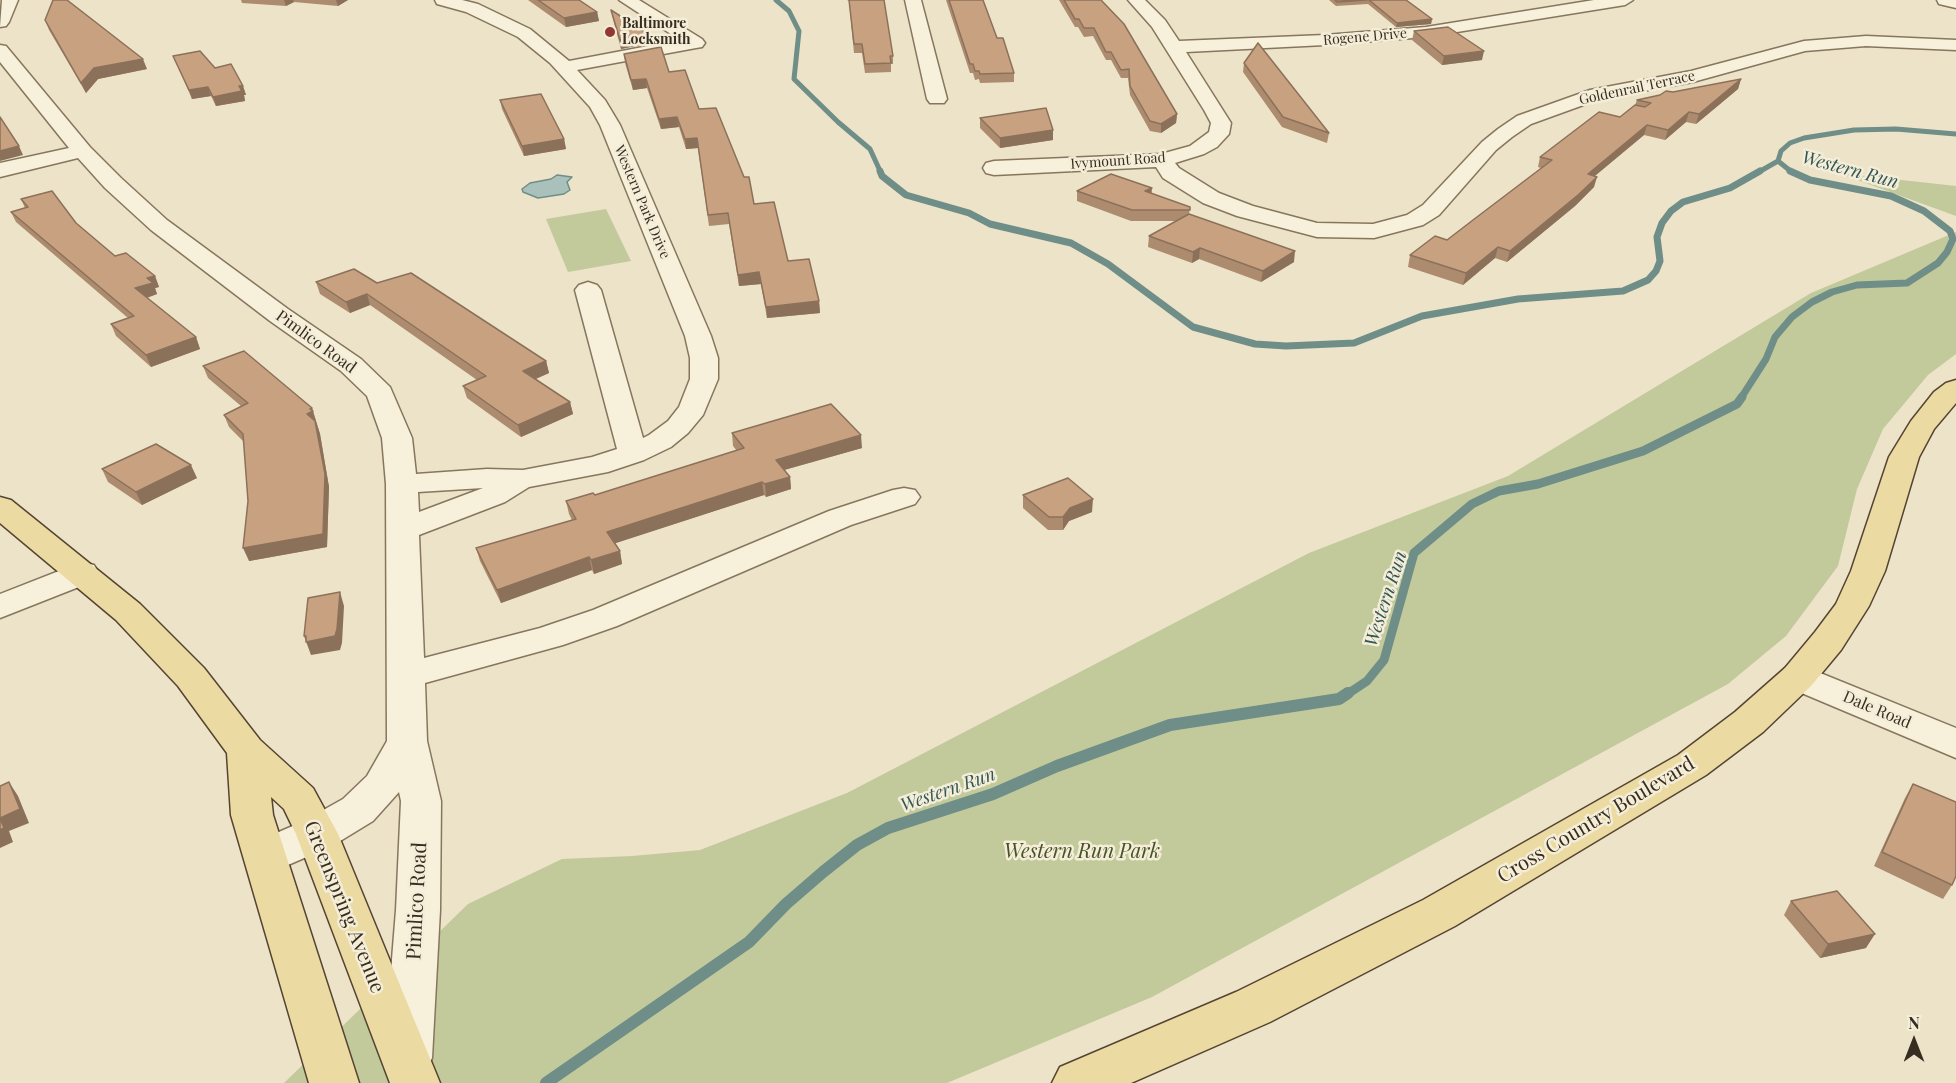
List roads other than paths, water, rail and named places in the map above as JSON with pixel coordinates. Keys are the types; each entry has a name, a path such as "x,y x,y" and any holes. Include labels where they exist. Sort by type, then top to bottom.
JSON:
{"main road":[{"name":"Cross Country Boulevard","path":"1077,1083 1253,1007 1439,913 1692,765 1749,722 1798,677 1828,641 1852,606 1868,571 1904,457 1921,427 1944,398 1956,388"},
{"name":"Greenspring Avenue","path":"0,507 128,612 178,663 246,750 299,799 317,834 411,1073"},
{"path":"246,750 252,815 334,1083"}],"street":[{"path":"0,22 10,0"},
{"name":"Western Park Drive","path":"402,484 487,478 523,479 597,465 633,454 660,441 678,427 693,409 704,379 702,350 610,125 598,104 560,63 524,33 472,8 443,0"},
{"path":"560,63 690,39 627,0"},
{"path":"913,0 937,99"},
{"name":"Ivymount Road","path":"994,168 1162,160 1184,156 1210,143 1219,134 1221,123 1174,47 1159,24 1136,0"},
{"path":"1524,0 1553,11"},
{"name":"Rogene Drive","path":"1174,47 1371,37 1464,26 1625,0"},
{"path":"1945,0 1956,3"},
{"name":"Goldenrail Terrace","path":"1162,160 1171,173 1183,182 1211,198 1245,211 1317,230 1374,231 1415,220 1431,210 1489,146 1505,133 1524,120 1567,103 1597,94 1693,76 1804,46 1866,41 1956,45"},
{"name":"Pimlico Road","path":"0,50 83,151 113,183 159,225 351,365 380,393 397,438 402,484 407,741 421,801 411,1073"},
{"path":"0,170 83,151"},
{"path":"588,290 633,454"},
{"name":"Western Park Drive","path":"402,530 502,492 523,479"},
{"path":"406,675 550,637 605,618 840,518 904,497"},
{"path":"0,607 82,573"},
{"name":"Dale Road","path":"1798,677 1956,744"},
{"path":"266,856 317,834 358,810 381,787 407,741"}],"water":[{"path":"557,175 572,177 567,182 570,190 564,194 538,198 523,192 522,189 530,183 551,179"}],"waterway":[{"path":"776,0 789,11 799,31 794,79 838,122 870,149 881,173"},
{"name":"Western Run","path":"1778,161 1781,151 1790,143 1804,138 1854,130 1896,129 1956,134"},
{"path":"1757,173 1778,161"},
{"name":"Western Run","path":"1778,161 1791,172"},
{"path":"880,171 882,176 906,195 969,213 990,224 1071,243 1108,264 1193,327 1255,344 1286,346 1354,343 1422,316 1518,299 1623,291 1648,280 1656,271 1660,261 1657,237 1662,223 1671,211 1683,202 1730,188 1760,171"},
{"name":"Western Run","path":"1741,398 1766,359 1775,337 1792,317 1812,302 1832,292 1857,285 1907,283 1938,263 1947,252 1953,239 1950,231 1924,211 1891,196 1810,180 1791,172"},
{"name":"Western Run","path":"1346,695 1367,681 1384,660 1414,553 1472,504 1499,491 1538,484 1643,451 1737,404 1742,397"},
{"name":"Western Run","path":"546,1083 749,942 786,904 823,872 857,845 888,828 993,794 1057,766 1170,725 1339,699 1348,693"}],"place":[{"name":"Baltimore Locksmith","path":"610,32"}],"park label":[{"name":"Western Run Park","path":"1082,852"}]}
